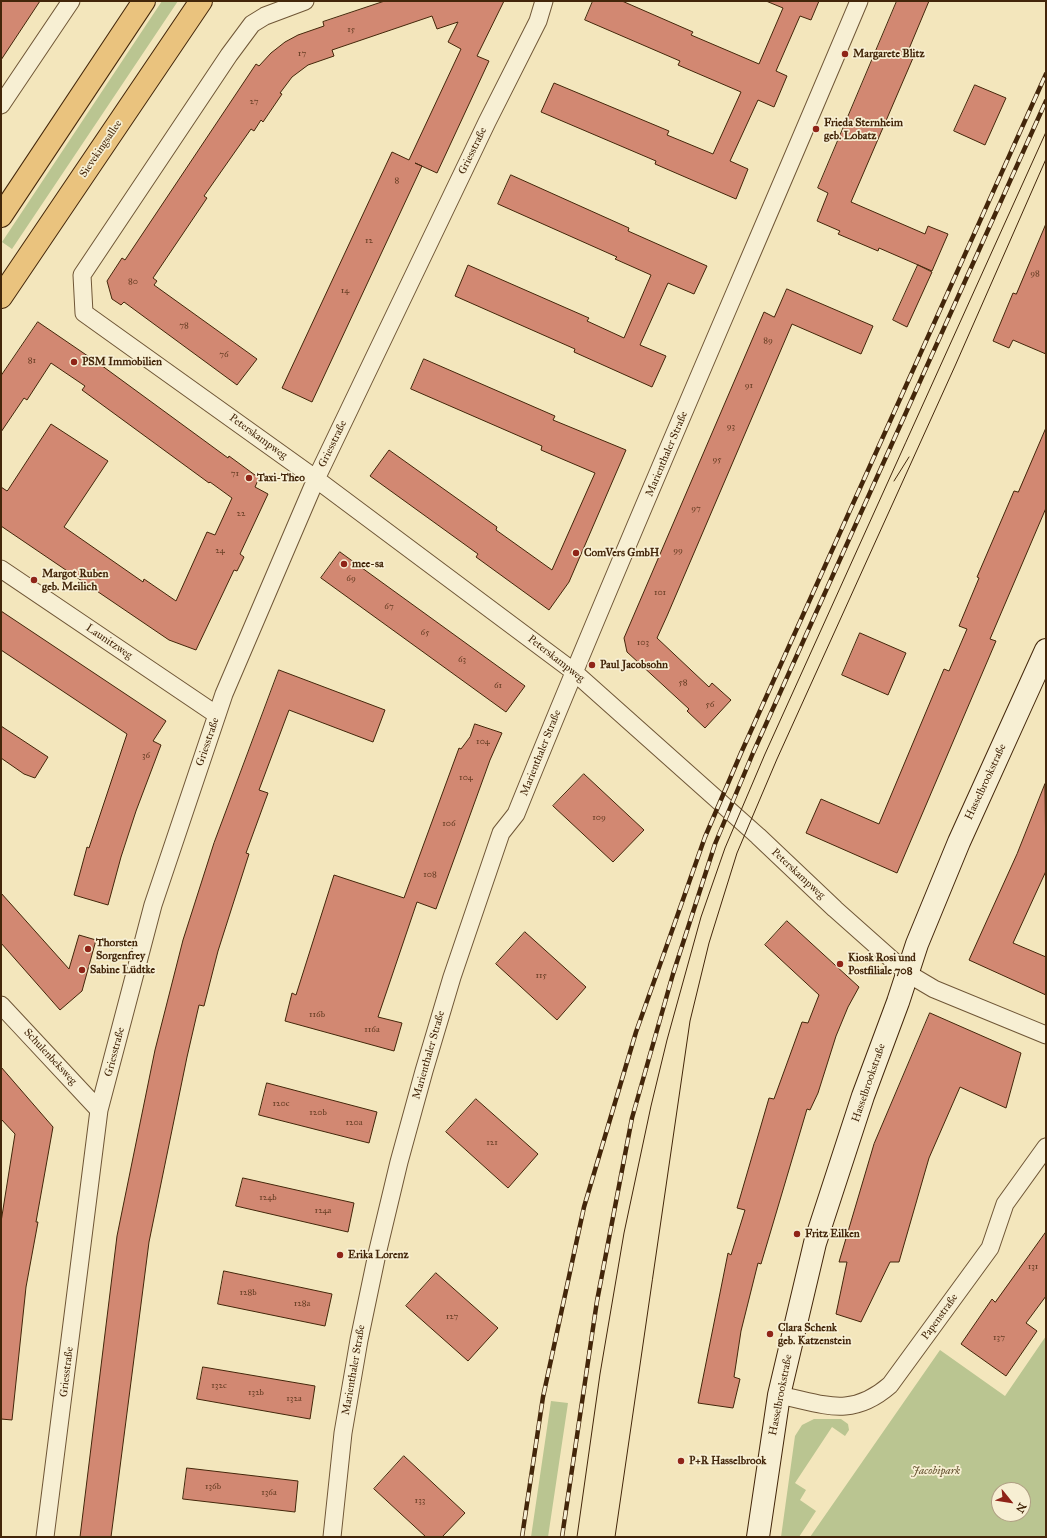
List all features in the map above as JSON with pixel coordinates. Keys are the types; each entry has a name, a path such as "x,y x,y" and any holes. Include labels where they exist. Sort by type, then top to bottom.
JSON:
{"main road":[{"path":"1,216 144,1"},
{"name":"Sievekingsallee","path":"1,297 200,1"}],"street":[{"path":"1,105 71,1"},
{"name":"Peterskampweg","path":"305,1 265,16 252,24 229,55 82,275 84,313 316,479 574,671 907,973 934,989 1046,1035"},
{"name":"Griesstraße","path":"45,1537 99,1110 153,905 224,694 316,479 487,122 538,21 544,1"},
{"name":"Marienthaler Straße","path":"332,1537 343,1433 359,1340 397,1170 452,977 502,833 516,814 574,671 769,216 859,1"},
{"name":"Launitzweg","path":"1,569 217,715"},
{"name":"Hasselbrookstraße","path":"758,1537 779,1395 815,1243 863,1096 916,944 959,842 1046,650"},
{"name":"Schulenbeksweg","path":"1,1005 99,1110"},
{"name":"Papenstraße","path":"779,1395 844,1407 867,1402 878,1396 890,1386 990,1248 1005,1204 1046,1147"}],"green space":[{"path":"162,1 178,1 12,249 2,242"},
{"name":"Jacobipark","path":"1046,1336 1046,1537 810,1537 940,1350 1005,1396"},
{"path":"551,1401 568,1403 548,1537 531,1537"},
{"path":"814,1419 841,1419 848,1424 849,1430 845,1436 832,1427 795,1483 806,1490 800,1500 816,1511 799,1537 781,1537 795,1436 802,1425"}],"building":[{"path":"1,1 40,1 1,60"},
{"path":"385,1 504,1 477,56 489,61 437,173 422,166 312,402 282,388 392,152 409,160 461,49 448,42 458,22 437,29 432,16 332,50 334,56 308,65 292,77 280,93 282,94 263,122 261,120 254,131 251,129 204,196 207,198 153,278 157,281 154,285 257,359 237,385 124,302 121,305 112,299 107,281 122,258 125,260 256,64 259,66 271,53 285,42 298,35 324,26 323,22"},
{"path":"593,1 622,1 693,32 691,35 759,64 783,8 766,1 819,1 811,20 800,16 776,71 787,76 774,107 758,100 730,161 748,169 736,199 655,164 656,161 541,112 554,83 669,131 667,135 713,154 741,92 678,65 680,61 585,20"},
{"path":"897,1 929,1 906,56 913,58 851,202 925,234 928,226 948,234 932,271 879,248 878,251 838,234 840,231 817,221 828,193 818,188"},
{"path":"975,85 1006,98 985,145 954,131"},
{"path":"511,175 629,228 628,231 707,266 694,294 668,283 640,345 666,356 652,387 574,352 575,349 455,296 468,265 589,318 587,321 624,338 651,275 615,259 617,257 498,204"},
{"path":"1046,224 1046,354 1013,340 1009,348 993,341 1013,293 1016,294"},
{"path":"918,265 932,272 907,327 893,320"},
{"path":"787,289 873,326 861,354 792,324 657,638 709,687 712,683 731,700 705,728 687,711 689,709 627,652 624,638 764,312 774,317"},
{"path":"38,322 101,365 228,458 229,456 259,478 255,487 268,494 240,554 244,557 237,571 234,570 196,650 169,640 1,526 1,487 7,491 8,490 51,424 108,461 64,527 143,582 144,579 176,601 207,532 215,535 232,498 210,482 209,483 82,390 85,386 51,363 27,400 24,398 1,432 1,376"},
{"path":"424,359 555,416 553,420 626,450 569,582 549,610 476,557 478,554 370,476 389,450 497,527 496,530 552,570 595,473 541,450 542,446 411,389"},
{"path":"1046,428 1046,508 990,639 996,641 897,873 806,833 821,799 879,824 944,669 949,671 967,629 959,626 979,578 977,577 1014,491 1018,492"},
{"path":"340,552 525,686 506,712 321,578"},
{"path":"1,611 166,721 153,741 161,745 136,811 121,857 108,905 74,895 87,847 89,848 127,734 1,650"},
{"path":"860,633 906,653 888,695 842,675"},
{"path":"279,670 385,710 373,742 289,710 259,790 268,793 246,853 249,854 218,951 204,1006 199,1005 149,1242 111,1537 80,1537 117,1236 155,1050 183,940 214,843"},
{"path":"475,724 502,733 490,760 436,909 417,902 378,1017 402,1023 394,1051 285,1021 292,993 296,995 334,875 404,898 459,748 461,749 470,737"},
{"path":"1,726 48,757 35,778 24,774 1,758"},
{"path":"584,774 644,830 613,862 553,806"},
{"path":"1045,784 1046,871 1013,943 1046,957 1046,995 969,960 1017,854"},
{"path":"1,893 69,969 79,935 96,940 82,991 60,1010 1,943"},
{"path":"787,921 859,987 848,1007 836,1036 818,1093 810,1110 807,1109 761,1264 758,1263 741,1331 734,1377 740,1379 733,1408 698,1403 728,1253 731,1255 745,1210 737,1208 769,1098 774,1099 802,1022 808,1023 819,995 765,945"},
{"path":"525,932 586,987 557,1020 496,964"},
{"path":"930,1013 1021,1053 1006,1108 960,1087 929,1158 899,1262 890,1262 861,1322 836,1314 847,1262 839,1262 874,1144"},
{"path":"1,1067 53,1127 26,1287 12,1420 1,1419 1,1222 15,1134 1,1119"},
{"path":"267,1083 377,1112 369,1143 259,1115"},
{"path":"476,1099 538,1154 508,1188 446,1132"},
{"path":"243,1178 354,1203 348,1232 236,1206"},
{"path":"1046,1232 1046,1296 1026,1323 1037,1331 1006,1376 961,1344 992,1299 995,1302"},
{"path":"224,1271 332,1294 325,1326 218,1304"},
{"path":"436,1273 498,1328 468,1361 406,1306"},
{"path":"203,1367 315,1386 310,1419 197,1399"},
{"path":"404,1456 465,1513 442,1537 426,1537 374,1489"},
{"path":"187,1468 298,1481 295,1512 183,1499"}],"tram line":[{"path":"577,1537 600,1374 624,1233 651,1106 667,1040 701,917 725,848 765,754 1046,132"},
{"path":"615,1537 690,1021 709,943 737,853 777,759 955,366 1046,159"},
{"path":"894,481 909,457"}],"railway":[{"path":"522,1537 543,1397 584,1207 636,1032 705,837 741,753 1046,74"},
{"path":"562,1537 597,1301 632,1118 673,974 715,844 753,753 1046,101"}],"place":[{"name":"Margarete Blitz","path":"845,54"},
{"name":"Frieda Sternheim geb. Lobatz","path":"816,129"},
{"name":"PSM Immobilien","path":"74,362"},
{"name":"Taxi-Theo","path":"249,478"},
{"name":"ComVers GmbH","path":"576,553"},
{"name":"mee-sa","path":"344,564"},
{"name":"Margot Ruben geb. Meilich","path":"34,580"},
{"name":"Paul Jacobsohn","path":"592,665"},
{"name":"Thorsten Sorgenfrey","path":"88,949"},
{"name":"Kiosk Rosi und Postfiliale 708","path":"840,964"},
{"name":"Sabine Lüdtke","path":"82,970"},
{"name":"Fritz Eilken","path":"797,1234"},
{"name":"Erika Lorenz","path":"340,1255"},
{"name":"Clara Schenk geb. Katzenstein","path":"770,1334"},
{"name":"P+R Hasselbrook","path":"681,1461"}]}
